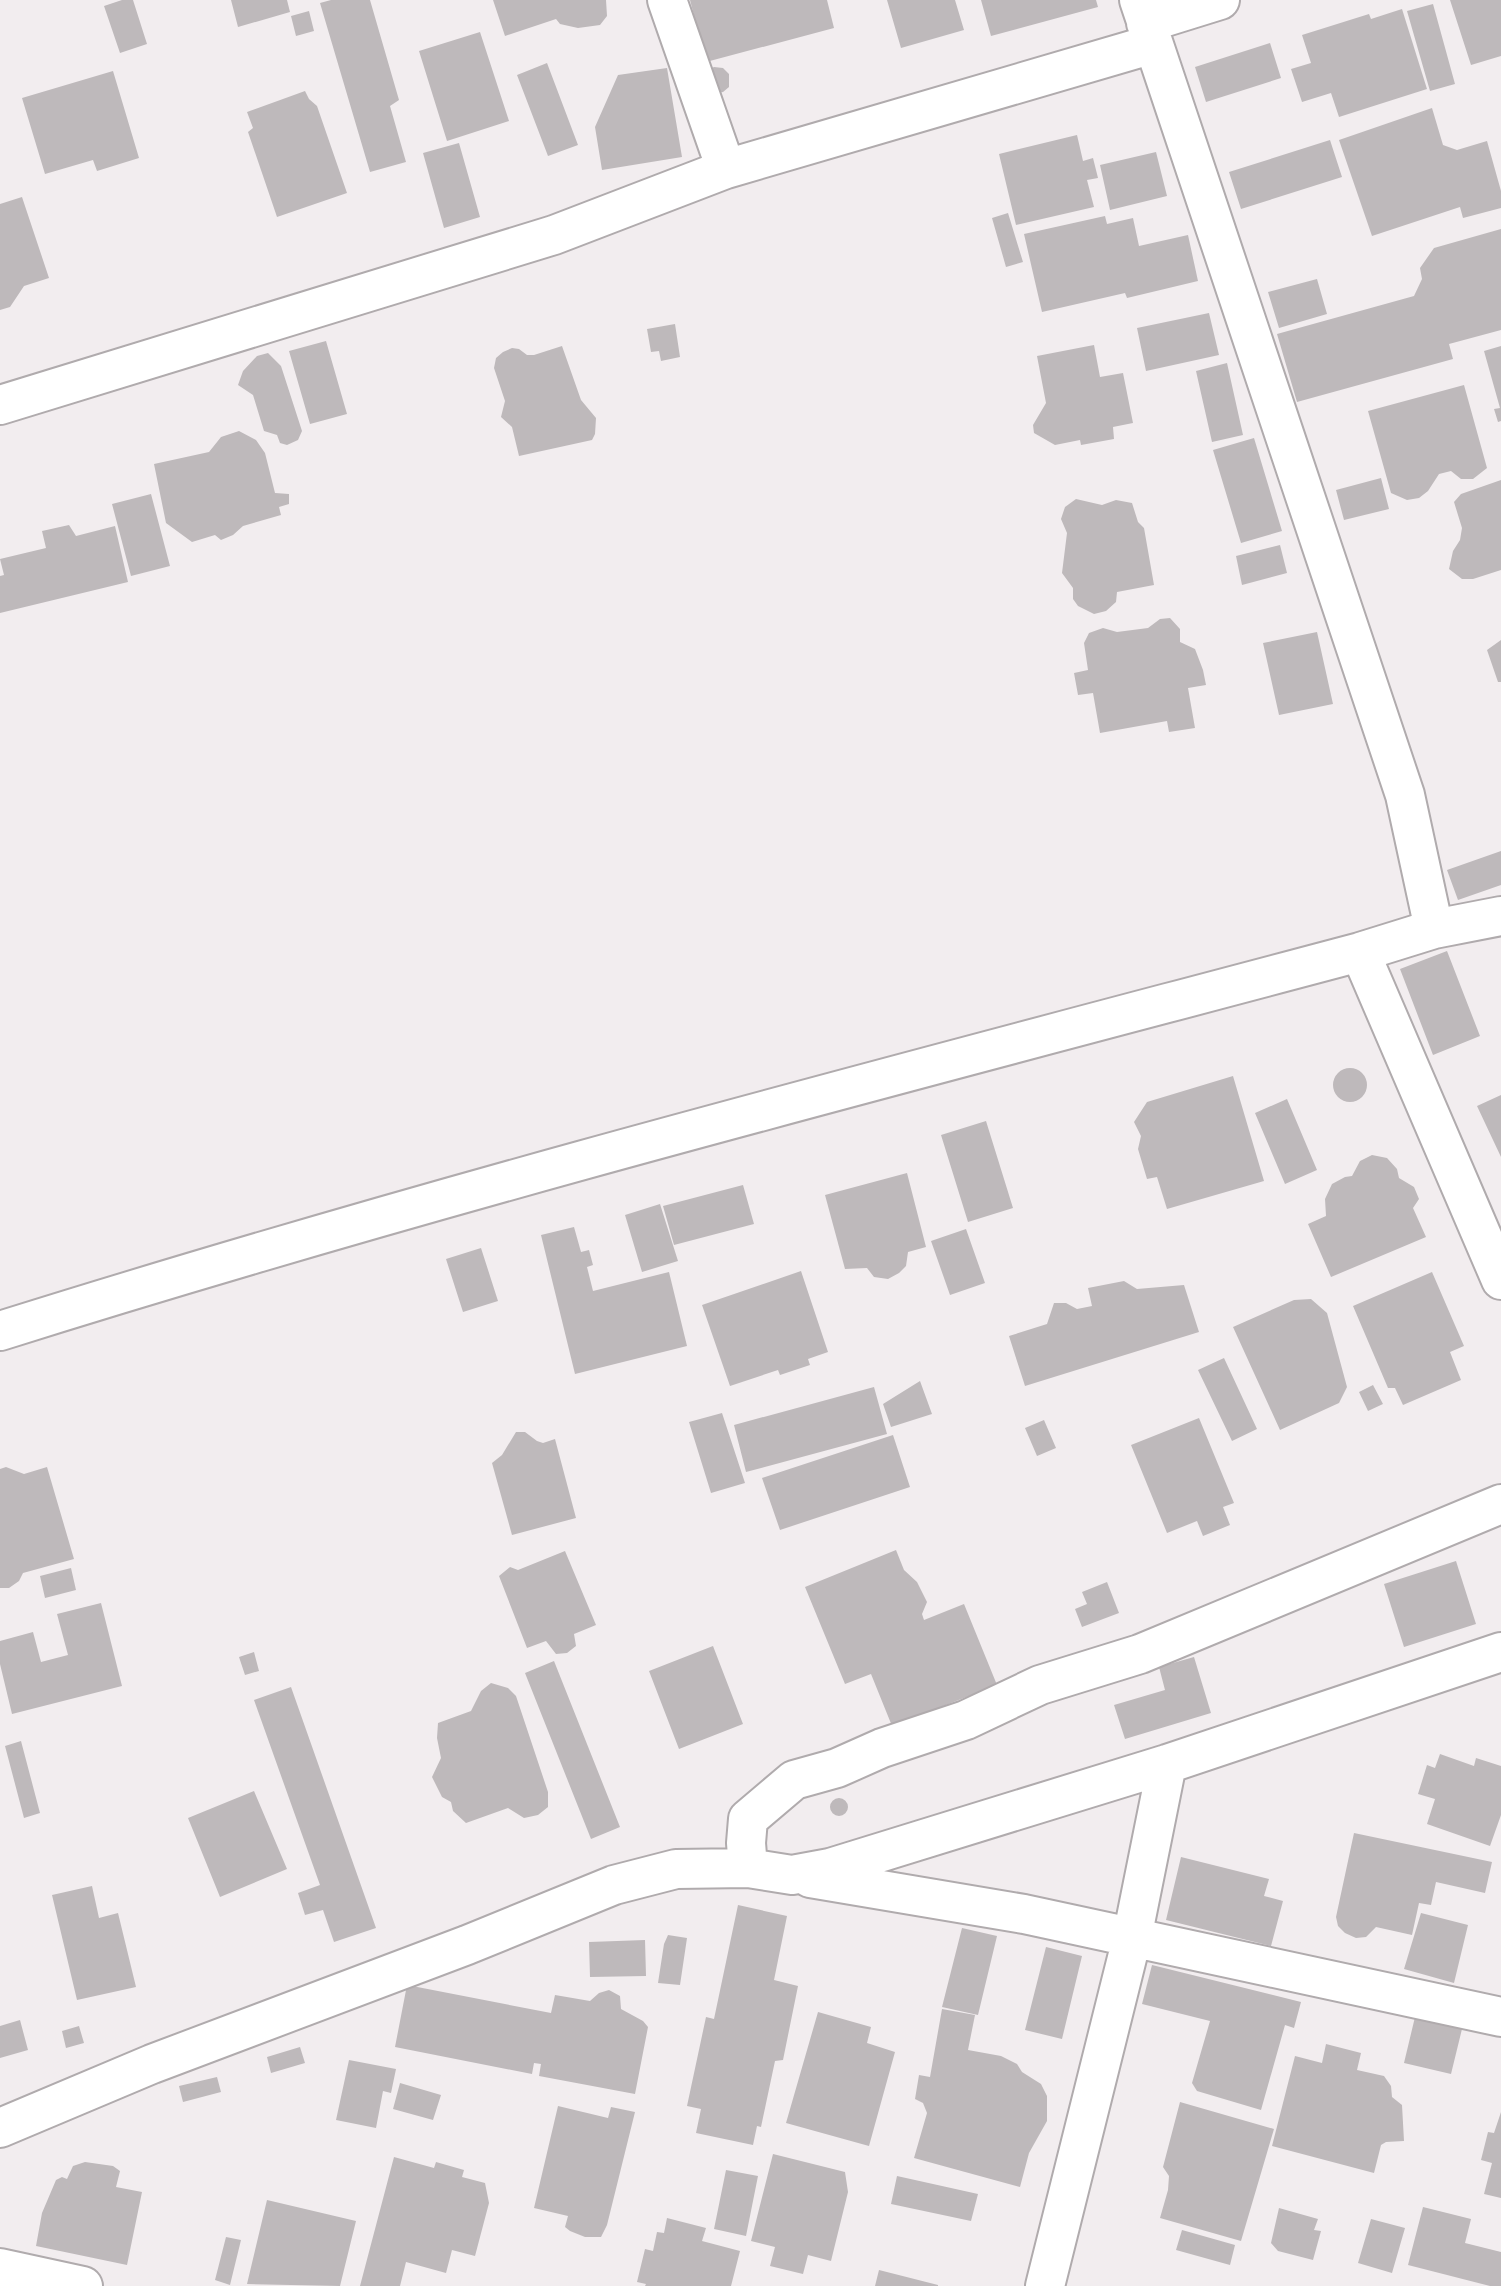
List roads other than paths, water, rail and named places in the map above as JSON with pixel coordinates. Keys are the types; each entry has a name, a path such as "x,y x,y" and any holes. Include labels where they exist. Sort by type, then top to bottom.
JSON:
{"street":[{"path":"667,0 726,169"},
{"path":"0,405 554,235 726,169 1146,22 1220,0"},
{"path":"1146,22 1405,795 1434,929"},
{"path":"0,1331 190,1272 551,1167 1360,952 1434,929 1501,916"},
{"path":"1360,952 1501,1280"},
{"path":"748,1867 748,1819 794,1780 837,1768 882,1748 966,1720 1040,1685 1140,1654 1501,1504"},
{"path":"792,1875 830,1868 1167,1765 1501,1652"},
{"path":"1045,2286 1132,1938 1167,1765"},
{"path":"0,2128 152,2064 467,1945 614,1885 676,1870 748,1867 1024,1914 1501,2017"},
{"path":"0,2268 83,2286"}]}
